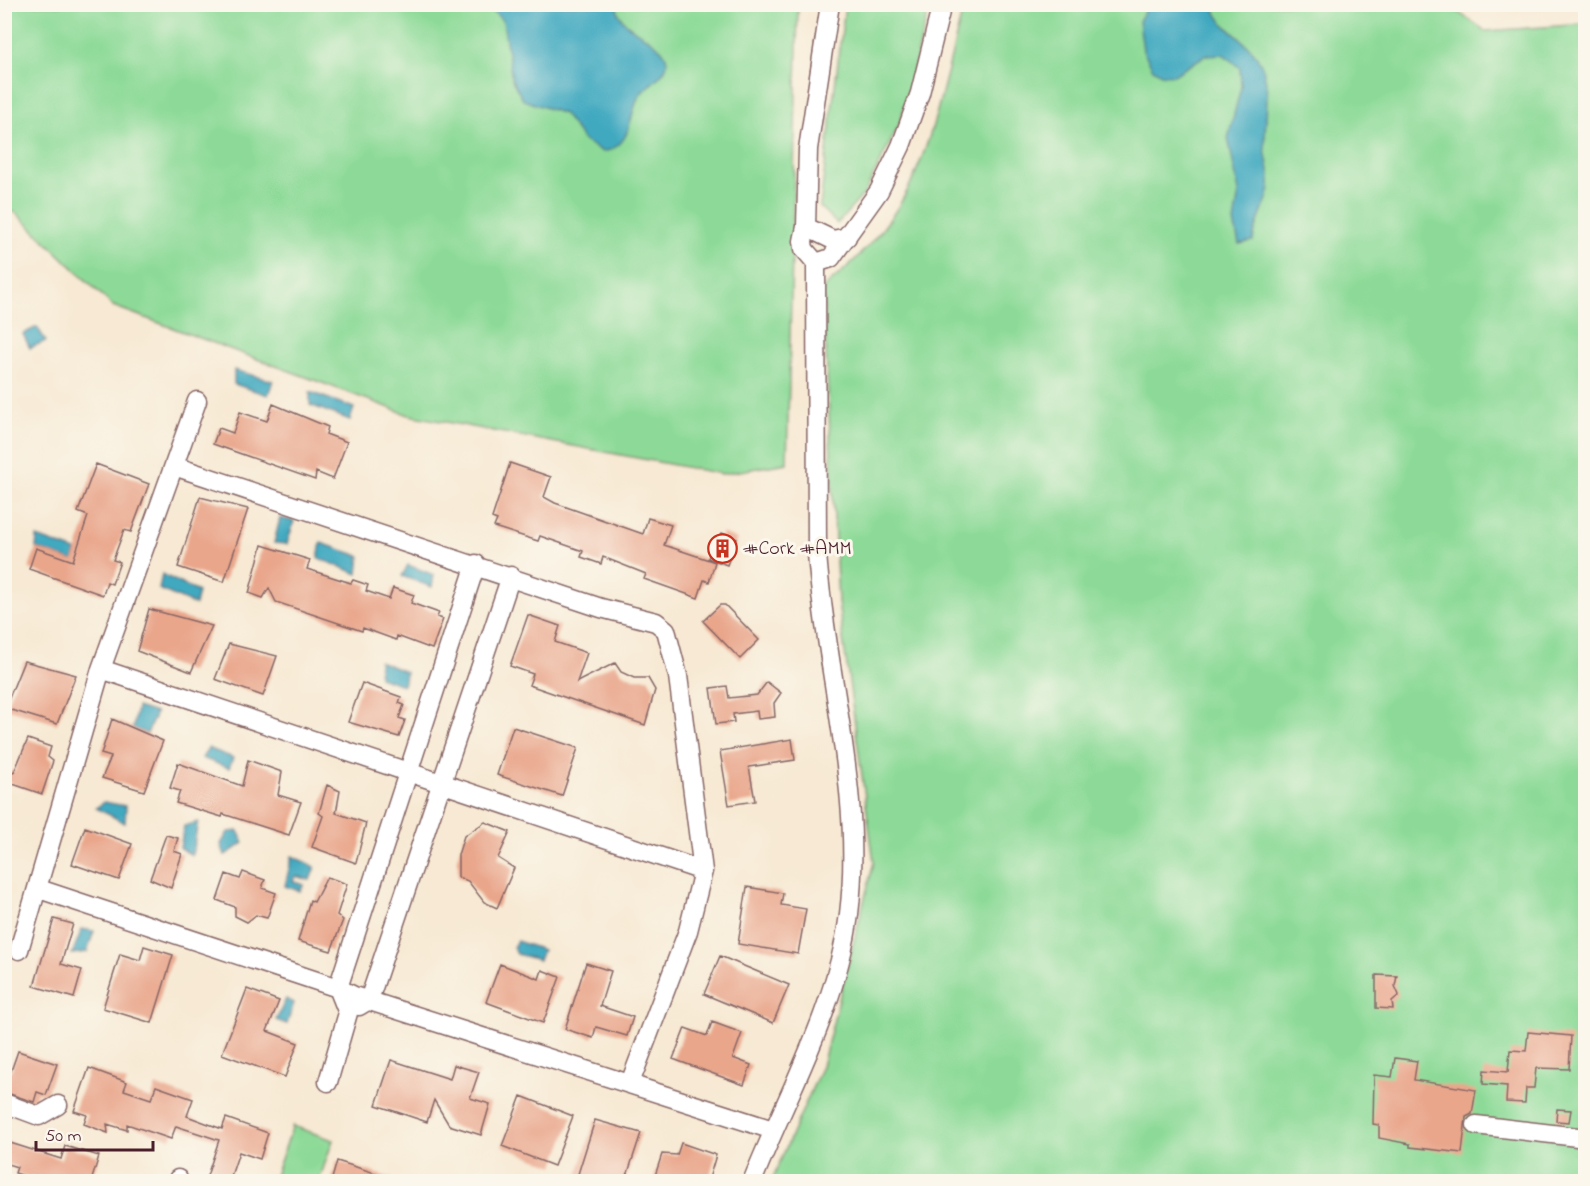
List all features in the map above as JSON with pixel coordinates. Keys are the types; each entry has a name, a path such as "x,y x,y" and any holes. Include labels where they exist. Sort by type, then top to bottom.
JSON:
{"street":[{"path":"752,1182 811,1044 834,983 844,942 851,891 852,807 823,624 817,553 816,263 804,249 808,149 830,4"},
{"path":"816,263 831,258 847,237 879,191 901,146 920,93 942,4"},
{"path":"806,227 833,240 847,237"},
{"path":"19,950 39,889 101,669 197,401"},
{"path":"174,466 476,564 601,608 656,622 666,630 678,676 703,871 688,931 630,1083"},
{"path":"328,1082 348,1013 338,988 476,564"},
{"path":"348,1013 369,1000 511,576"},
{"path":"101,669 703,871"},
{"path":"39,889 369,1000 773,1130"},
{"path":"4,1103 39,1116 58,1105"},
{"path":"1476,1125 1586,1138"}],"green space":[{"path":"1446,4 1486,31 1585,24 1585,1181 771,1182 822,1066 874,862 838,602 823,288 869,246 906,193 928,142 964,5"},
{"path":"4,5 798,5 787,463 722,474 409,415 113,306 15,212 5,212"},
{"path":"845,5 930,5 900,123 864,194 837,224 820,207"},
{"path":"293,1126 333,1140 319,1181 273,1181"}],"water":[{"path":"487,5 617,5 623,20 629,26 659,47 667,60 666,66 658,78 641,93 628,131 619,144 603,152 584,141 564,114 523,100 512,80 503,21"},
{"path":"1148,5 1213,5 1222,22 1250,48 1261,64 1266,83 1265,147 1270,183 1253,241 1239,244 1234,222 1239,192 1228,138 1241,87 1240,68 1223,54 1206,55 1174,75 1161,74 1153,69 1143,50 1139,21"},
{"path":"37,327 46,341 30,348 23,334"},
{"path":"234,370 273,381 268,395 234,384"},
{"path":"310,392 354,408 350,420 310,405"},
{"path":"280,518 294,521 287,544 274,543"},
{"path":"37,537 76,551 73,561 36,548"},
{"path":"321,543 360,556 358,574 318,558"},
{"path":"408,565 434,575 432,587 402,576"},
{"path":"162,574 198,592 195,605 159,589"},
{"path":"379,661 406,672 403,685 379,677"},
{"path":"137,707 156,713 147,734 133,728"},
{"path":"208,748 233,758 229,768 202,758"},
{"path":"104,802 126,806 125,823 96,808"},
{"path":"198,822 192,855 180,848 184,826"},
{"path":"238,831 244,843 225,855 221,844 228,832"},
{"path":"292,856 315,867 310,880 295,876 293,881 304,885 300,891 285,886"},
{"path":"82,929 94,931 87,952 72,954"},
{"path":"517,941 543,950 539,960 517,954 513,947"},
{"path":"286,999 294,1003 287,1024 276,1020"}],"building":[{"path":"273,404 328,427 326,434 347,442 333,479 316,472 315,480 213,444 219,428 233,433 240,412 267,421"},
{"path":"510,463 551,477 544,497 555,503 643,534 648,518 671,525 664,545 715,562 709,582 704,580 698,598 644,579 646,574 603,557 601,564 581,557 583,551 540,536 538,541 494,527 497,520 492,518"},
{"path":"96,464 149,484 131,532 124,530 113,560 120,562 112,584 107,582 103,595 29,569 36,548 73,561 88,516 78,512"},
{"path":"200,497 248,509 224,582 178,567"},
{"name":"#Cork #AMM","path":"722,533 737,539 727,565 708,558 714,543 719,544"},
{"path":"262,545 310,560 307,569 351,583 353,580 368,585 366,591 389,599 393,588 414,595 411,603 439,613 437,617 443,619 432,649 397,636 396,640 363,628 362,631 276,602 269,588 263,598 249,593"},
{"path":"720,605 725,605 759,640 740,659 703,621"},
{"path":"149,609 212,626 191,672 137,651"},
{"path":"528,615 560,626 555,642 587,653 577,682 615,663 621,672 634,678 648,678 655,690 645,725 529,685 533,674 510,666"},
{"path":"229,644 277,656 263,696 215,679"},
{"path":"24,661 76,675 57,724 5,708"},
{"path":"767,682 781,693 774,703 775,717 758,719 757,711 733,714 734,722 716,724 711,688 727,686 729,698 757,695"},
{"path":"362,683 401,697 399,703 404,705 399,718 405,720 399,737 348,722"},
{"path":"112,719 163,741 144,791 102,778 111,757 101,754"},
{"path":"513,727 578,748 562,796 497,775"},
{"path":"28,739 51,747 48,757 53,761 42,794 4,781 4,768 14,772"},
{"path":"792,739 795,760 749,767 755,801 729,805 720,751"},
{"path":"248,760 282,772 278,795 301,802 289,835 223,814 222,817 176,803 180,791 170,788 178,763 242,786"},
{"path":"327,785 340,791 336,813 366,823 356,863 312,847 323,816 319,813"},
{"path":"485,822 510,832 498,858 514,868 497,908 484,902 468,881 458,877 458,855 464,836"},
{"path":"85,827 132,844 119,880 72,864"},
{"path":"166,835 178,838 174,851 182,854 171,888 150,879"},
{"path":"243,872 265,880 262,888 276,893 267,918 256,915 247,922 235,916 235,907 217,900 226,874 240,879"},
{"path":"327,877 347,884 337,915 343,920 331,951 298,941 310,900 314,902"},
{"path":"747,887 783,893 781,905 806,909 798,954 738,944"},
{"path":"54,919 73,924 61,964 82,970 74,998 34,986"},
{"path":"144,946 173,955 152,1023 103,1008 120,954 140,960"},
{"path":"720,956 789,985 773,1023 704,994"},
{"path":"586,963 611,971 600,1006 633,1017 627,1036 596,1027 593,1038 565,1029"},
{"path":"500,964 539,979 542,970 560,977 543,1023 486,1002"},
{"path":"1376,975 1397,976 1395,986 1399,995 1392,1001 1393,1009 1376,1008"},
{"path":"247,989 279,1001 267,1031 298,1043 285,1077 222,1054"},
{"path":"712,1022 742,1033 733,1058 751,1065 744,1085 673,1059 685,1028 707,1036"},
{"path":"1528,1032 1571,1036 1569,1069 1536,1068 1534,1088 1526,1088 1525,1103 1506,1102 1507,1086 1483,1084 1484,1070 1508,1072 1510,1050 1526,1051"},
{"path":"18,1051 57,1064 46,1095 37,1092 34,1102 4,1092 4,1068 11,1071"},
{"path":"1395,1058 1417,1061 1414,1080 1476,1090 1472,1114 1466,1117 1462,1153 1410,1147 1410,1144 1379,1138 1379,1125 1373,1124 1374,1075 1392,1077"},
{"path":"391,1060 450,1079 454,1065 479,1072 470,1098 490,1104 481,1135 449,1125 434,1100 427,1122 376,1105"},
{"path":"89,1068 127,1082 124,1090 151,1099 156,1086 193,1099 187,1116 222,1129 226,1118 268,1133 260,1159 239,1152 229,1182 205,1182 219,1140 176,1126 171,1139 127,1124 127,1130 107,1124 108,1133 84,1124 87,1115 74,1111"},
{"path":"521,1096 573,1116 554,1166 502,1146"},
{"path":"1557,1109 1571,1110 1569,1122 1556,1121"},
{"path":"595,1120 641,1133 625,1182 601,1182 578,1174"},
{"path":"4,1141 61,1159 65,1146 99,1156 91,1182 43,1182 15,1173 17,1167 4,1163"},
{"path":"681,1143 716,1155 708,1182 653,1182 662,1154 677,1155"},
{"path":"337,1161 394,1179 394,1182 331,1182"}],"place":[{"name":"#Cork #AMM","path":"722,549"}]}
